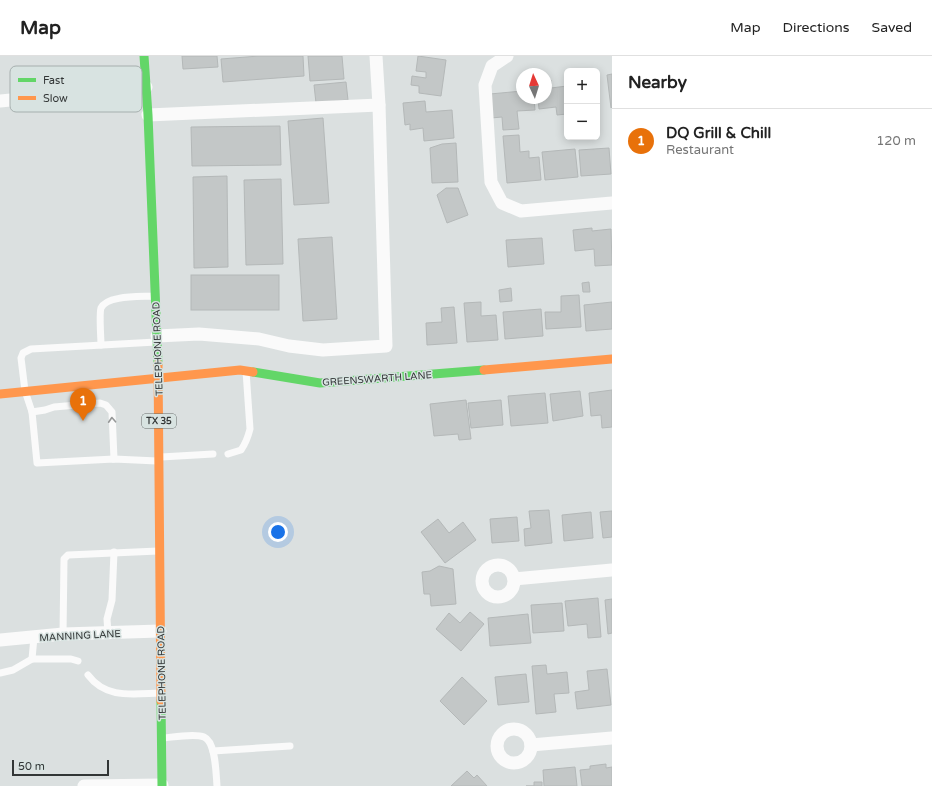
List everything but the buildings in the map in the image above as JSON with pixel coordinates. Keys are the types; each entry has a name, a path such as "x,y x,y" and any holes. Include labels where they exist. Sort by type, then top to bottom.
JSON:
{"main road":[{"name":"TELEPHONE ROAD","path":"144,56 148,115 159,377 162,785"},
{"name":"GREENSWARTH LANE","path":"0,394 240,370 320,383 612,359"}],"street":[{"path":"157,339 198,334 252,338 289,346 323,350 386,346 379,105 376,56"},
{"path":"507,56 492,66 485,85 491,182 502,203 521,211 612,203"},
{"path":"142,87 146,87"},
{"path":"0,101 10,100"},
{"path":"148,115 379,105"},
{"path":"514,579 612,570"},
{"name":"MANNING LANE","path":"0,640 63,634 160,631"},
{"path":"531,745 612,738"},
{"path":"84,786 162,785"}],"lane":[{"path":"101,345 100,309 104,304 111,299 155,296"},
{"path":"157,339 101,345 31,349 23,353 21,358 24,391 32,412 37,464 114,459 159,459 213,454"},
{"path":"228,454 241,450 246,443 250,429 246,371"},
{"path":"32,412 54,407 100,403 106,405 112,412 114,459"},
{"path":"63,634 64,559 68,555 160,551"},
{"path":"108,633 108,612 112,600 114,552"},
{"path":"32,659 34,637"},
{"path":"0,673 13,670 32,659 71,659 78,661"},
{"path":"88,675 92,681 103,689 121,694 161,692"},
{"path":"162,738 204,736 209,740 212,746 217,786"},
{"path":"213,752 290,746"}],"traffic: fast":[{"path":"144,56 148,115 158,364"},
{"path":"253,372 320,383 484,370"},
{"path":"161,701 162,786"}],"traffic: slow":[{"path":"484,370 612,359"},
{"path":"158,364 161,701"},
{"path":"0,394 240,370 253,372"}],"place":[{"name":"DQ Grill & Chill","path":"83,421"}]}
